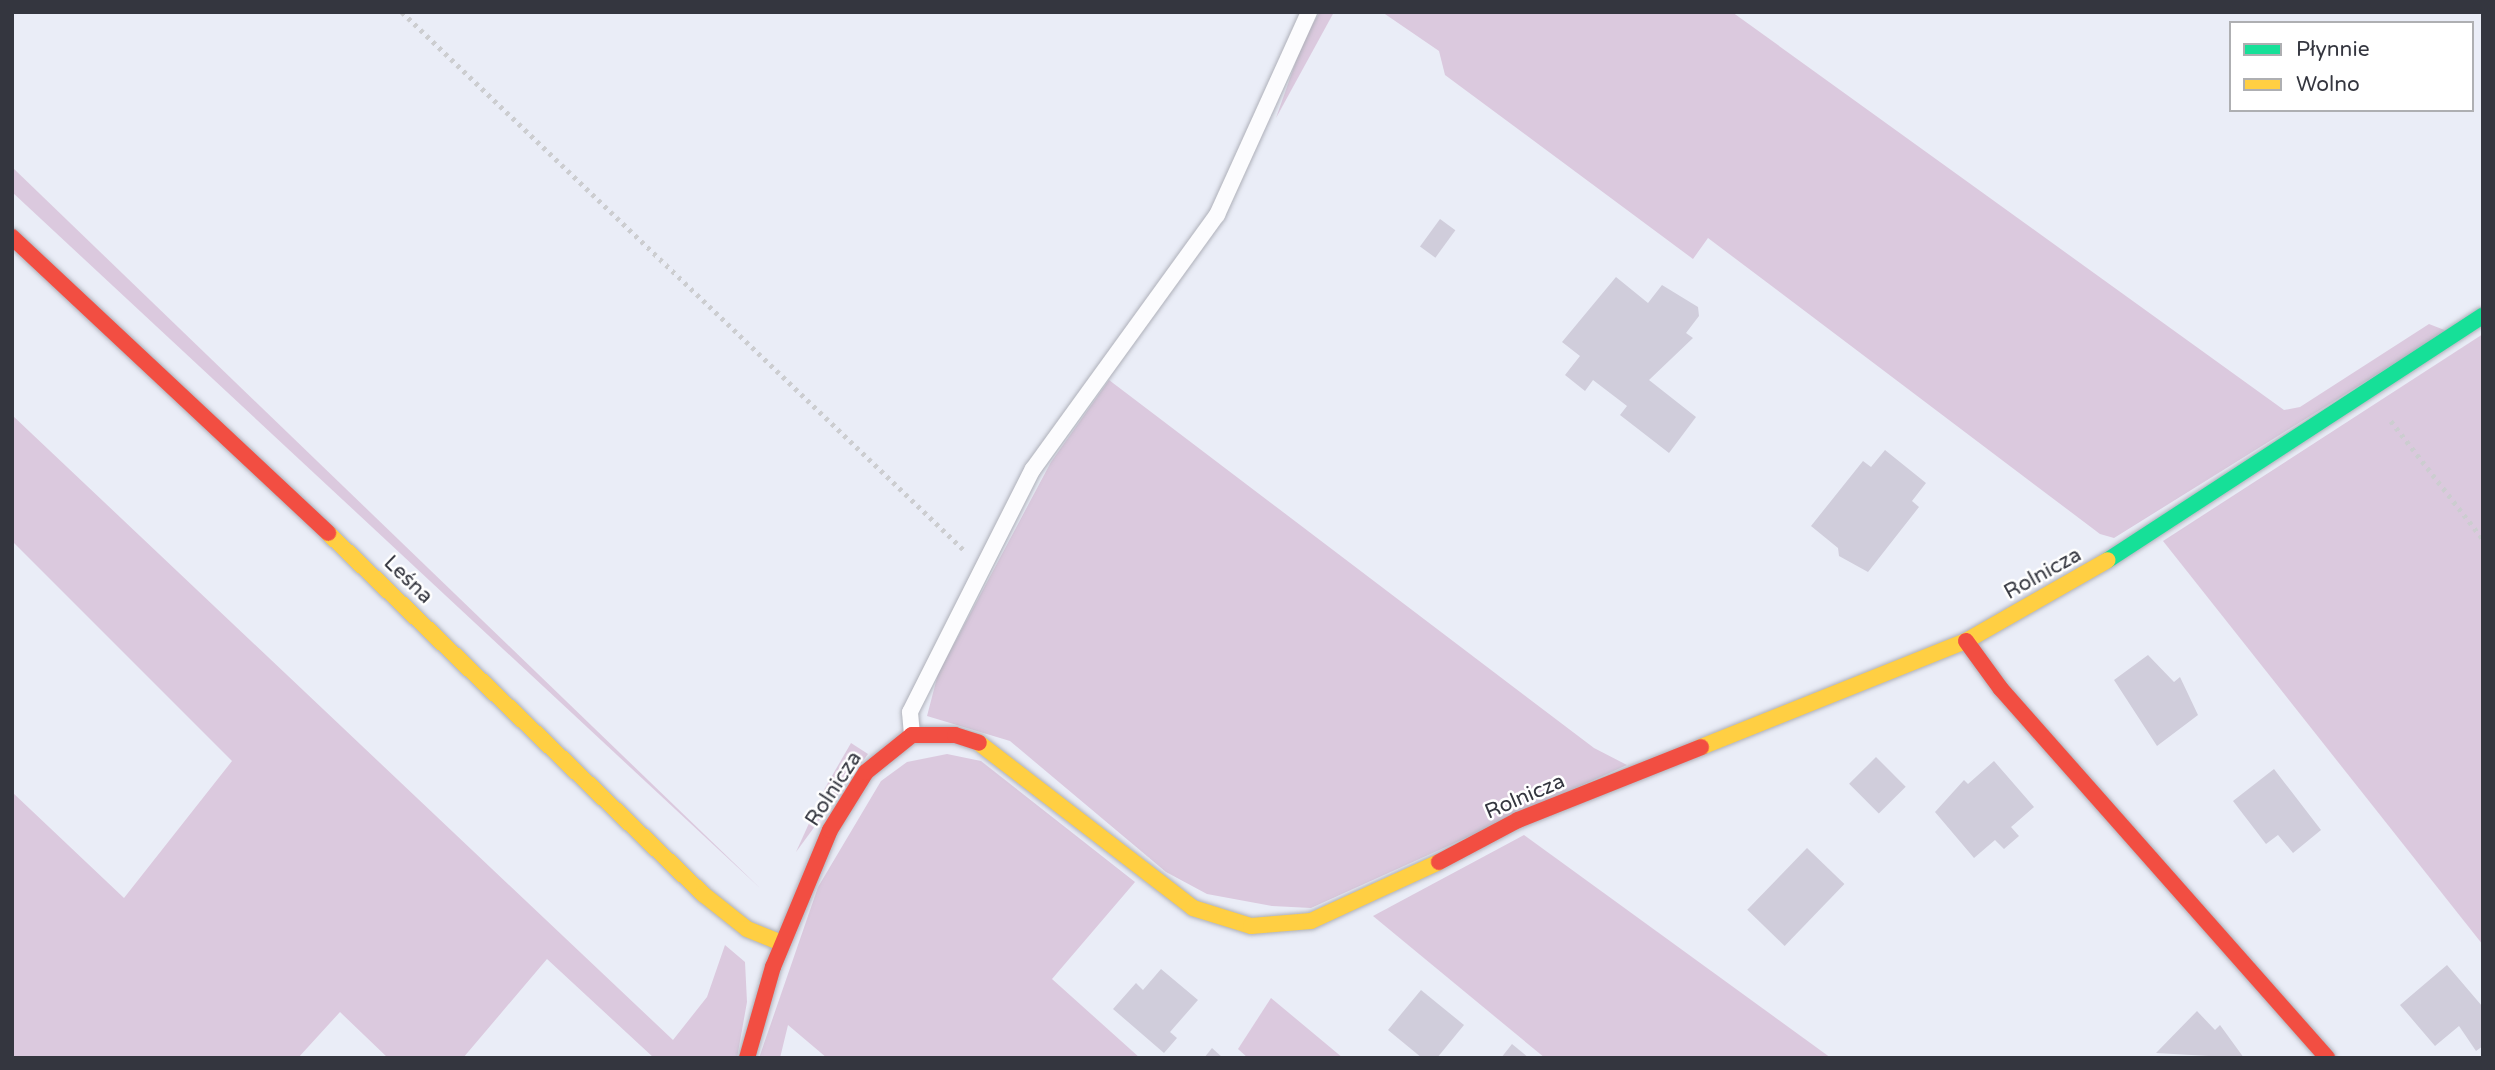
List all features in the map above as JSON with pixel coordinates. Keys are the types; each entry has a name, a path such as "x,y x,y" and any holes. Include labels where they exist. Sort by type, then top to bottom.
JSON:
{"street":[{"name":"Leśna","path":"12,237 95,308 703,894 747,929 782,943"},
{"name":"Rolnicza","path":"747,1058 782,943 837,818 866,772 912,735 942,733 979,743 1193,908 1251,926 1291,924 1359,904 1518,820 1966,641 2101,565 2483,316"},
{"path":"1966,641 2001,689 2327,1058"}],"lane":[{"path":"912,735 910,712 1061,424 1217,215 1309,12"}],"path":[{"path":"402,12 985,569"},
{"path":"2368,393 2483,539"}],"shaded area":[{"path":"1320,12 1334,12 1276,118 1304,38"},
{"path":"1382,12 1732,12 2284,410 2300,407 2429,324 2447,331 2114,538 2100,534 1708,238 1693,259 1445,75 1439,51"},
{"path":"12,167 593,727 761,889 12,192"},
{"path":"2483,334 2483,945 2163,541"},
{"path":"1109,380 1594,748 1627,765 1311,908 1272,906 1207,894 1166,872 1010,741 927,716 938,674 1051,462"},
{"path":"12,415 673,1040 707,997 725,945 745,962 747,1002 737,1058 654,1058 547,959 463,1058 388,1058 340,1012 298,1058 12,1058 12,792 124,898 232,761 12,541"},
{"path":"851,743 868,754 796,852 825,788"},
{"path":"947,754 981,761 1135,882 1052,979 1140,1058 827,1058 788,1025 780,1058 759,1058 818,887 881,781 907,762"},
{"path":"1524,835 1831,1058 1545,1058 1373,916"},
{"path":"1271,998 1343,1058 1248,1058 1238,1049"}],"building":[{"path":"1440,219 1455,230 1435,258 1420,247"},
{"path":"1616,277 1648,303 1662,285 1698,307 1699,316 1686,333 1693,338 1649,380 1696,417 1669,453 1620,415 1627,406 1593,380 1585,391 1565,375 1580,356 1562,342"},
{"path":"1885,450 1926,483 1912,501 1919,507 1868,572 1839,556 1838,548 1811,526 1863,461 1871,467"},
{"path":"2148,655 2174,682 2180,677 2198,715 2157,746 2114,680"},
{"path":"1876,757 1906,787 1879,814 1849,784"},
{"path":"1994,761 2034,807 2011,827 2019,836 2004,849 1995,840 1974,858 1935,812 1964,780 1968,784"},
{"path":"2274,769 2321,830 2293,853 2278,835 2266,844 2233,801"},
{"path":"1807,848 1844,884 1785,946 1747,910"},
{"path":"2447,965 2482,1006 2483,1046 2476,1051 2459,1026 2435,1046 2400,1005"},
{"path":"1161,969 1198,1000 1170,1032 1177,1038 1164,1053 1113,1009 1136,983 1143,990"},
{"path":"1421,990 1464,1025 1437,1058 1422,1058 1388,1030"},
{"path":"2197,1011 2215,1030 2220,1025 2244,1058 2156,1053"},
{"path":"1512,1044 1529,1058 1501,1058"},
{"path":"1212,1048 1223,1058 1204,1058"}],"traffic: fast":[{"path":"2108,560 2483,316"}],"traffic: slow":[{"path":"328,533 703,894 747,929 782,943"},
{"path":"1701,747 1966,641 2108,560"},
{"path":"979,743 1193,908 1251,926 1311,921 1439,862"}],"traffic: jam":[{"path":"12,237 328,533"},
{"path":"1966,641 2001,689 2327,1058"},
{"path":"747,1058 773,967 830,830 866,772 912,735 955,735 979,743"},
{"path":"1439,862 1518,820 1701,747"}]}
